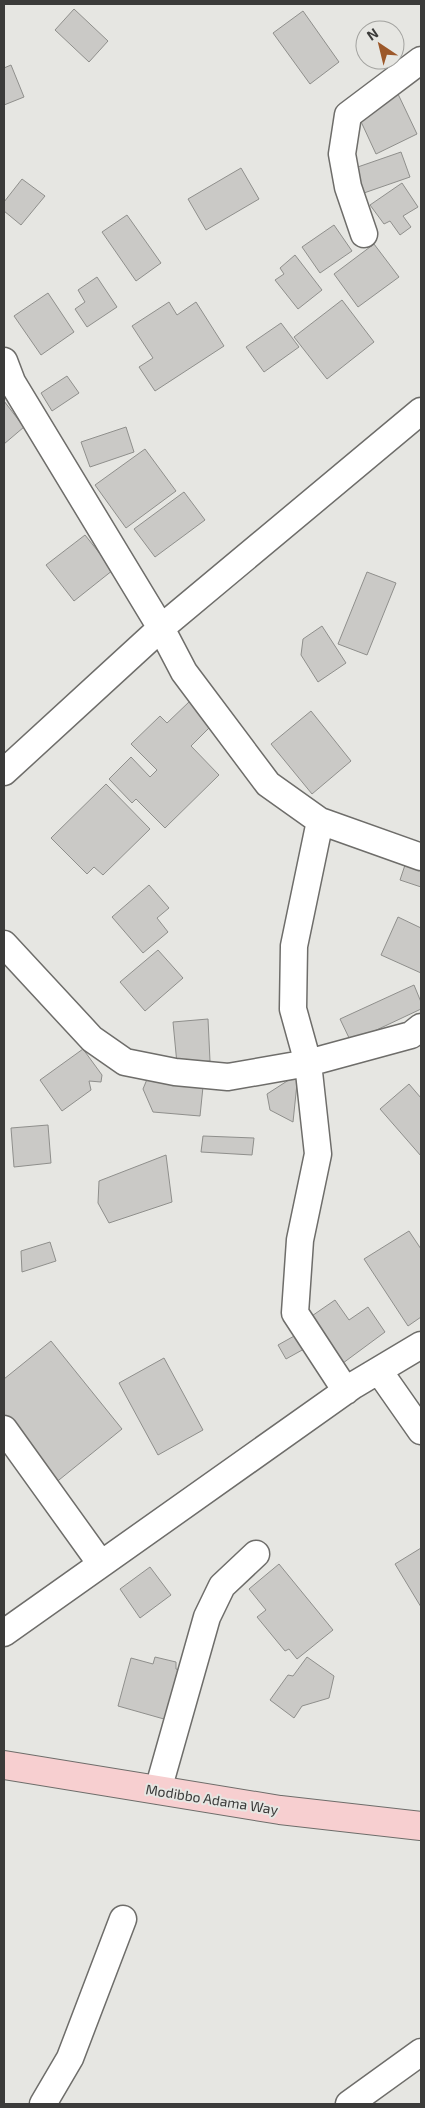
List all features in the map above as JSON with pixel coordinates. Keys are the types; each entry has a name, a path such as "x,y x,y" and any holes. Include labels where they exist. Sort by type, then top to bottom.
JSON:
{"main road":[{"name":"Modibbo Adama Way","path":"4,1764 280,1810 421,1826"}],"street":[{"path":"364,234 348,186 342,154 348,115 421,60"},
{"path":"4,360 12,382 161,628 184,672 268,784 320,821 421,856"},
{"path":"4,772 161,628 421,411"},
{"path":"320,821 294,946 293,1009 308,1063 318,1154 300,1240 295,1314 346,1391"},
{"path":"4,944 92,1039 125,1062 175,1072 228,1077 308,1063 411,1034 421,1027"},
{"path":"4,1633 346,1391 421,1345"},
{"path":"379,1371 421,1431"},
{"path":"4,1429 102,1564"},
{"path":"158,1790 207,1618 222,1586 256,1554"},
{"path":"47,2103 70,2058 123,1919"},
{"path":"349,2104 421,2052"}],"building":[{"path":"74,9 108,41 89,62 55,30"},
{"path":"303,11 339,62 310,84 273,33"},
{"path":"11,65 24,97 4,105 4,68"},
{"path":"398,94 417,134 376,154 357,113"},
{"path":"401,152 410,177 361,194 352,169"},
{"path":"241,168 259,199 206,230 188,199"},
{"path":"22,179 45,196 21,225 4,211 4,202"},
{"path":"402,183 418,207 403,216 411,227 400,235 390,221 384,224 370,205"},
{"path":"127,215 161,263 136,281 102,232"},
{"path":"334,225 352,251 320,273 302,247"},
{"path":"374,244 399,277 358,307 334,274"},
{"path":"295,255 322,290 298,309 275,280 284,274 280,268"},
{"path":"97,277 117,307 87,327 75,309 85,302 78,290"},
{"path":"48,293 74,332 41,355 14,316"},
{"path":"342,300 374,342 327,379 294,337"},
{"path":"169,302 177,315 196,302 224,346 155,391 139,367 153,358 132,326"},
{"path":"281,323 299,347 264,372 246,347"},
{"path":"67,376 79,393 52,411 41,393"},
{"path":"4,401 24,427 4,444"},
{"path":"126,427 134,452 90,467 81,442"},
{"path":"145,449 176,491 126,528 95,485"},
{"path":"184,492 205,520 155,557 134,529"},
{"path":"85,535 113,570 74,601 46,565"},
{"path":"367,572 396,583 367,655 338,644"},
{"path":"322,626 346,663 318,682 301,655 303,639"},
{"path":"190,701 213,724 191,746 219,775 165,828 136,799 132,803 109,779 131,757 150,777 157,770 131,744 160,716 167,723"},
{"path":"311,711 351,761 312,794 271,744"},
{"path":"106,784 150,829 103,875 94,867 87,874 51,838"},
{"path":"408,856 421,861 421,887 400,880"},
{"path":"149,885 169,908 157,918 168,932 143,953 112,917"},
{"path":"398,917 421,928 421,973 381,955"},
{"path":"158,950 183,978 145,1011 120,982"},
{"path":"414,985 421,1002 421,1009 351,1042 340,1019"},
{"path":"208,1019 210,1061 177,1064 173,1022"},
{"path":"83,1049 102,1075 101,1082 89,1081 91,1090 62,1111 40,1080"},
{"path":"150,1072 204,1077 200,1116 153,1112 143,1089"},
{"path":"298,1074 293,1122 270,1110 267,1094"},
{"path":"409,1084 421,1098 421,1156 380,1109"},
{"path":"48,1125 51,1163 14,1167 11,1128"},
{"path":"203,1136 254,1138 252,1155 201,1152"},
{"path":"166,1155 172,1202 109,1223 98,1203 99,1181"},
{"path":"409,1231 421,1249 421,1317 408,1326 364,1259"},
{"path":"50,1242 56,1261 22,1272 21,1251"},
{"path":"335,1300 349,1320 368,1307 385,1332 339,1366 306,1320"},
{"path":"296,1335 304,1349 286,1359 278,1345"},
{"path":"51,1341 122,1429 54,1484 4,1422 4,1379"},
{"path":"164,1358 203,1430 158,1455 119,1383"},
{"path":"421,1548 421,1607 395,1564"},
{"path":"279,1564 333,1630 297,1659 289,1649 285,1651 257,1617 266,1610 249,1589"},
{"path":"150,1567 171,1595 140,1618 120,1589"},
{"path":"155,1657 176,1662 176,1669 185,1672 171,1721 118,1706 131,1658 153,1664"},
{"path":"307,1657 334,1676 329,1698 302,1706 294,1718 270,1700 288,1675 293,1676"}]}
